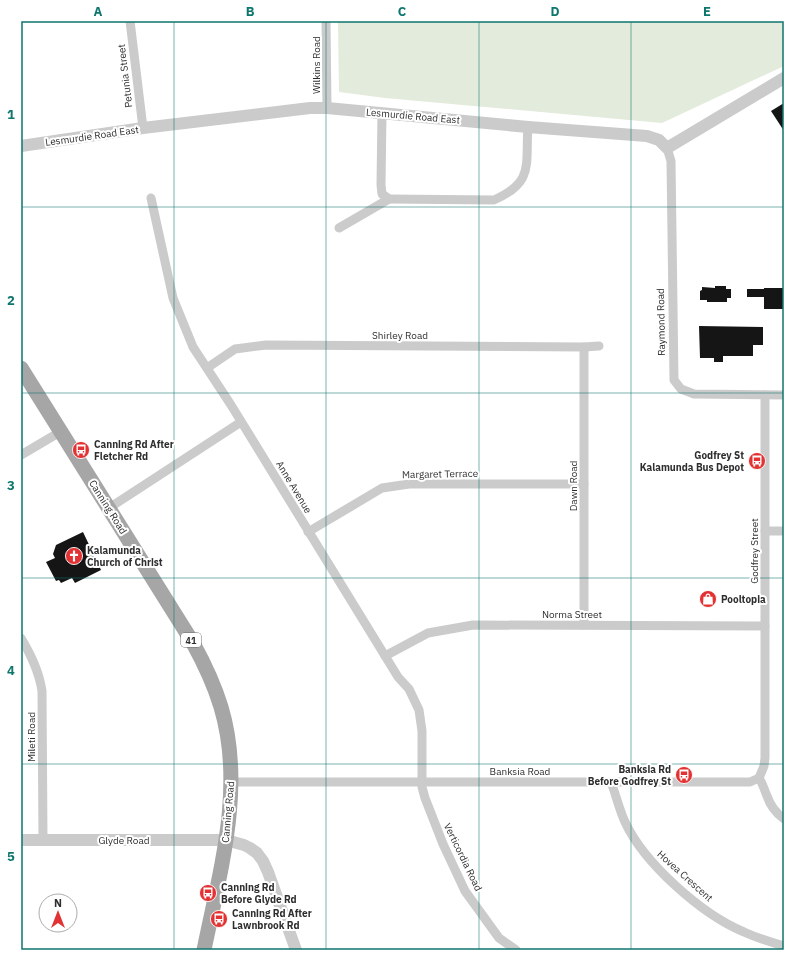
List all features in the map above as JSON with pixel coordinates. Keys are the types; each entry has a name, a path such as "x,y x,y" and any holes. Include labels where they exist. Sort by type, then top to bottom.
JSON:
{"main road":[{"name":"Canning Road","path":"21,368 192,643 216,692 224,721 231,760 231,782 226,840 204,950"}],"street":[{"name":"Petunia Street","path":"130,21 142,128"},
{"name":"Wilkins Road","path":"326,21 327,108"},
{"path":"667,148 784,78"},
{"name":"Lesmurdie Road East","path":"21,146 142,128 310,108 327,108 528,127 651,136 662,141 667,148"},
{"path":"382,113 381,185 382,194 389,199"},
{"path":"339,228 389,199 494,200 506,195 516,187 523,178 527,168 528,127"},
{"name":"Raymond Road","path":"667,148 670,161 674,380 681,389 694,394 784,395"},
{"name":"Anne Avenue","path":"151,198 173,298 193,347 398,677 409,690 419,710 422,731 422,782"},
{"name":"Shirley Road","path":"207,368 235,350 266,345 599,346"},
{"name":"Dawn Road","path":"584,347 584,625"},
{"name":"Godfrey Street","path":"759,778 764,766 765,758 765,395"},
{"path":"109,508 241,422"},
{"path":"21,455 60,432"},
{"name":"Margaret Terrace","path":"308,532 382,488 409,484 584,484"},
{"path":"765,531 784,532"},
{"name":"Norma Street","path":"385,656 428,633 473,625 765,626"},
{"name":"Mileti Road","path":"21,638 34,659 41,681 43,840"},
{"path":"759,778 763,783 770,802 778,815 784,819"},
{"name":"Banksia Road","path":"231,782 750,782 759,778"},
{"name":"Verticordia Road","path":"422,782 425,798 433,821 465,890 499,938 516,950"},
{"name":"Hovea Crescent","path":"611,782 625,822 636,841 647,857 683,892 709,913 742,932 784,946"},
{"name":"Glyde Road","path":"21,840 226,840 244,845 257,853 268,872 296,950"}],"green space":[{"path":"338,21 784,21 784,66 662,123 385,98 339,92"}],"building":[{"path":"784,103 784,131 771,111"},
{"path":"715,286 726,286 726,289 731,289 731,298 727,298 727,302 707,302 707,300 700,300 700,291 702,290 702,287 715,288"},
{"path":"784,288 783,309 764,309 764,297 747,297 747,289"},
{"path":"699,326 763,327 763,345 753,345 753,356 723,356 723,362 714,362 714,358 700,358"},
{"name":"Kalamunda Church of Christ","path":"83,532 101,570 75,583 72,578 61,583 59,580 56,581 46,562 55,558 53,554 56,545"}],"place":[{"name":"Canning Rd After Fletcher Rd","path":"81,450"},
{"name":"Godfrey St Kalamunda Bus Depot","path":"757,461"},
{"name":"Kalamunda Church of Christ","path":"74,556"},
{"name":"Pooltopia","path":"708,599"},
{"name":"Banksia Rd Before Godfrey St","path":"684,775"},
{"name":"Canning Rd Before Glyde Rd","path":"208,893"},
{"name":"Canning Rd After Lawnbrook Rd","path":"219,919"}]}
